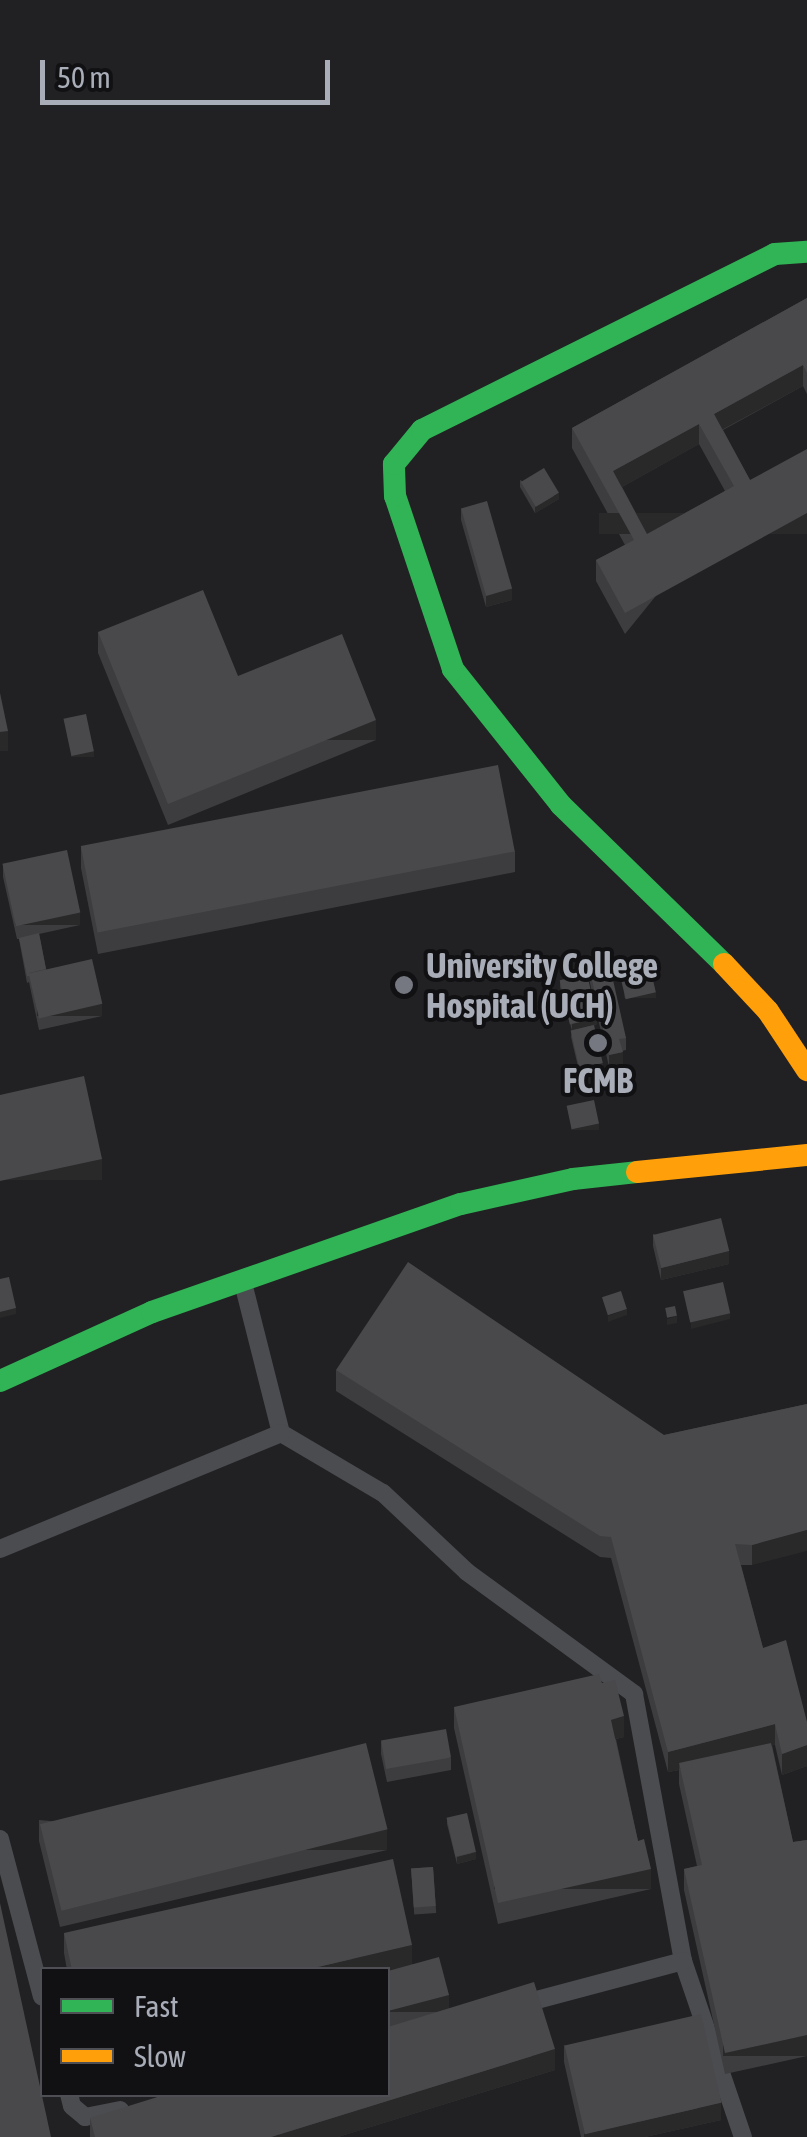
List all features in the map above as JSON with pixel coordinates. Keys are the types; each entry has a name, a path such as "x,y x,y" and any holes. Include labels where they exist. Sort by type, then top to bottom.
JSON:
{"street":[{"path":"807,252 774,254 422,430 394,464 395,496 453,669 561,805 690,927 768,1011 807,1070"},
{"path":"0,1381 152,1312 461,1204 573,1180 807,1156"}],"lane":[{"path":"243,1283 281,1433 384,1494 466,1572 634,1694 684,1961 743,2137"},
{"path":"0,1549 281,1433"},
{"path":"0,1839 40,1989"},
{"path":"498,2010 684,1961"},
{"path":"70,2097 72,2106 85,2117 133,2107"}],"shaded area":[{"name":"University College Hospital (UCH)","path":"0,0 807,0 807,2137 0,2137"}],"building":[{"path":"807,298 807,373 803,365 714,414 750,480 807,449 807,513 625,613 596,560 634,540 572,428","holes":["699,424 734,486 647,534 613,471"]},
{"path":"544,468 559,493 536,507 521,482"},
{"path":"487,501 512,588 486,596 461,508"},
{"path":"203,590 238,676 342,634 376,720 168,804 98,632"},
{"path":"0,693 8,731 0,732"},
{"path":"86,714 94,751 71,756 64,719"},
{"path":"498,765 515,851 98,932 81,846"},
{"path":"67,850 80,913 16,926 2,864"},
{"path":"39,933 46,969 27,976 19,938"},
{"path":"92,959 102,1004 39,1018 29,974"},
{"path":"609,962 626,1038 619,1039 623,1052 609,1055 589,967"},
{"path":"650,967 656,992 626,999 620,974"},
{"path":"587,974 597,1018 570,1024 560,980"},
{"path":"594,1025 603,1063 579,1068 571,1030"},
{"path":"84,1076 102,1159 0,1181 0,1095"},
{"path":"594,1100 599,1123 572,1129 567,1106"},
{"path":"721,1218 729,1251 661,1268 653,1235"},
{"path":"408,1262 664,1435 807,1404 807,1530 752,1545 735,1544 763,1648 786,1640 807,1722 807,1745 782,1754 775,1724 668,1752 611,1537 600,1536 336,1370"},
{"path":"9,1277 16,1308 0,1312 0,1279"},
{"path":"723,1282 730,1313 690,1322 683,1291"},
{"path":"621,1291 627,1309 608,1315 602,1297"},
{"path":"675,1306 677,1316 667,1318 665,1308"},
{"path":"599,1674 602,1683 615,1680 624,1716 611,1720 638,1841 644,1839 651,1869 498,1903 454,1707"},
{"path":"446,1729 451,1758 386,1769 381,1740"},
{"path":"366,1743 388,1829 62,1911 40,1824"},
{"path":"771,1743 793,1842 807,1840 807,2035 725,2053 684,1869 702,1865 679,1763"},
{"path":"467,1813 476,1852 456,1857 447,1818"},
{"path":"393,1859 412,1945 318,1967 71,1967 64,1933"},
{"path":"433,1867 436,1906 414,1907 411,1869"},
{"path":"0,1903 51,2137 0,2137"},
{"path":"439,1957 449,1995 390,2010 390,1970"},
{"path":"534,1982 555,2049 271,2137 95,2137 90,2118 157,2097 390,2097 390,2026"},
{"path":"701,2014 721,2103 585,2134 565,2045"}],"traffic: fast":[{"path":"724,964 561,805 453,669 395,496 394,464 422,430 775,254 807,252"},
{"path":"0,1381 152,1312 461,1204 573,1179 637,1172"}],"traffic: slow":[{"path":"724,964 768,1011 807,1070"},
{"path":"637,1172 807,1155"}],"place":[{"name":"University College Hospital (UCH)","path":"404,985"},
{"name":"FCMB","path":"598,1043"}]}
